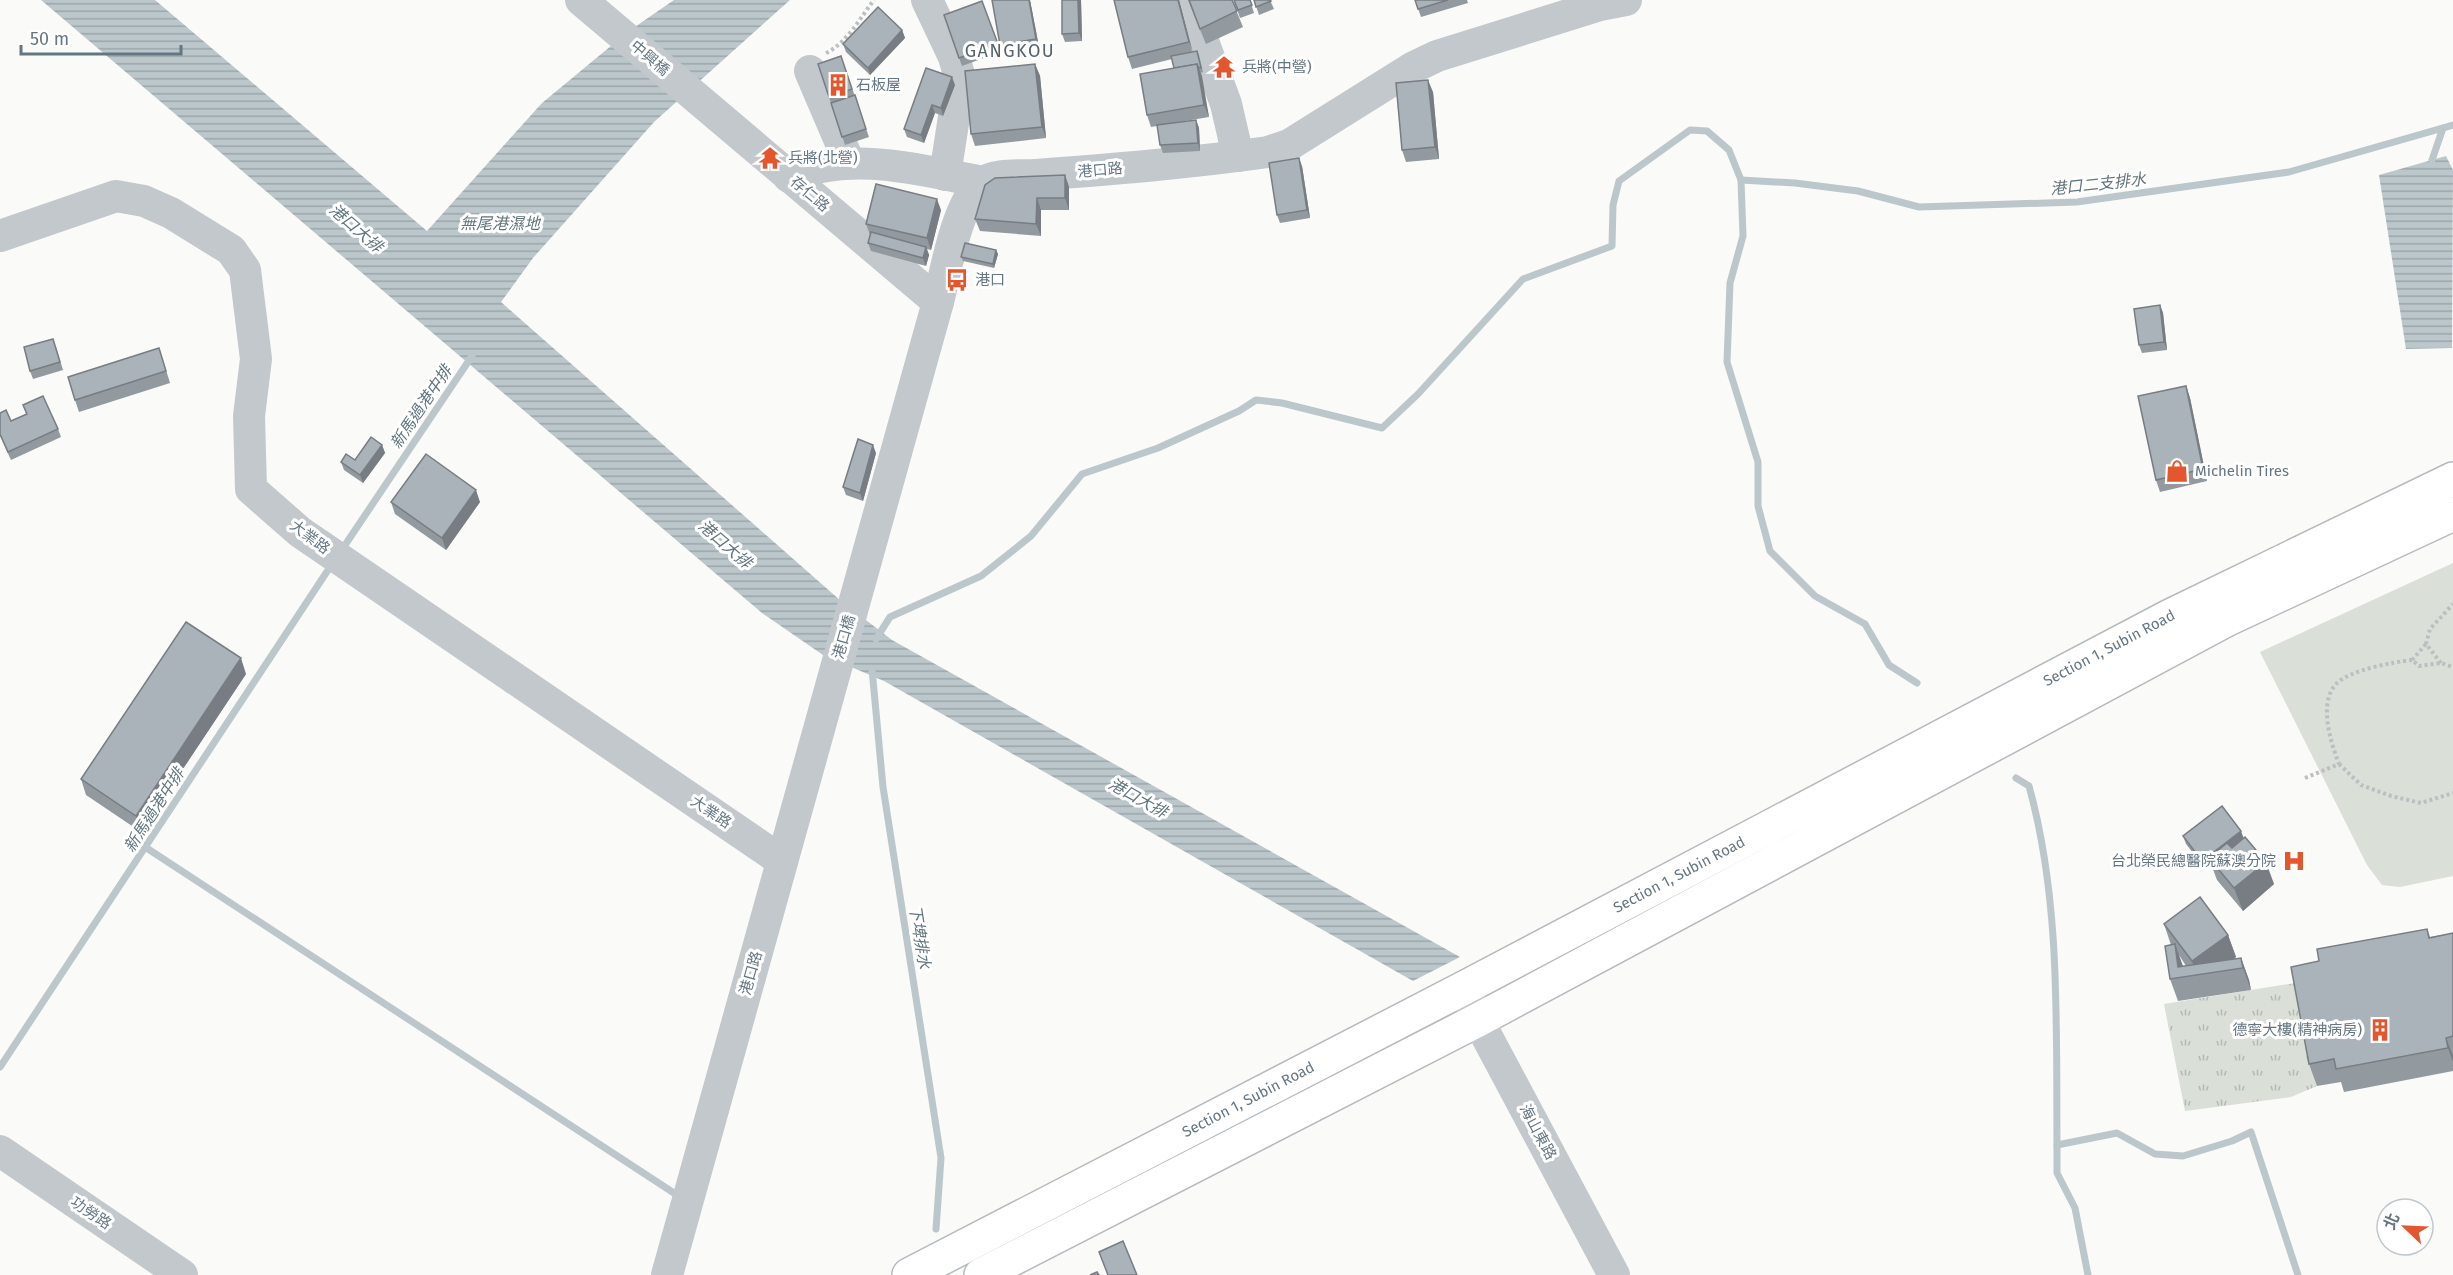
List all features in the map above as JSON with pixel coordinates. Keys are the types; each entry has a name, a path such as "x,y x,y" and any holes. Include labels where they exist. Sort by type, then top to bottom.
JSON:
{"main road":[{"name":"Section 1, Subin Road","path":"981,1275 1073,1208 1464,987 2170,616 2453,479"},
{"name":"Section 1, Subin Road","path":"909,1275 1073,1208 1478,1020 2228,619 2453,514"}],"street":[{"name":"中興橋","path":"581,0 682,86"},
{"path":"927,0 954,57 960,78 945,175"},
{"path":"1188,0 1226,104 1238,156"},
{"name":"港口路","path":"983,182 999,177 1268,152 1289,145 1412,68 1437,56 1608,2"},
{"path":"810,71 849,162"},
{"name":"存仁路","path":"682,86 797,173 938,302"},
{"path":"797,173 849,162 983,182"},
{"path":"938,302 963,214 970,197 983,182"},
{"name":"大業路","path":"0,236 116,196 144,201 171,213 231,250 245,270 256,349 249,416 251,489 300,532 782,861"},
{"name":"港口橋","path":"835,671 938,302"},
{"name":"港口路","path":"667,1275 835,671"},
{"name":"海山東路","path":"1464,987 1478,1020 1614,1275"},
{"name":"功勞路","path":"0,1151 182,1275"}],"path":[{"path":"810,71 811,62 818,54 834,49 874,0"},
{"path":"2453,604 2430,629 2426,644 2412,660 2360,672 2337,683 2329,699 2328,724 2339,764 2361,785 2391,796 2421,803 2453,793"},
{"path":"2426,644 2441,663"},
{"path":"2412,660 2419,666 2441,663 2453,667"},
{"path":"2305,778 2339,764"}],"green space":[{"path":"2453,563 2453,876 2400,887 2382,885 2367,865 2260,652"},
{"path":"2326,978 2299,990 2317,1086 2291,1097 2185,1111 2164,1004"}],"water":[{"path":"41,0 155,0 427,231 542,103 629,31 674,0 790,0 654,122 533,258 501,302 841,601 892,640 1460,957 1413,981 884,681 823,655 762,613"},
{"path":"2446,156 2453,170 2452,348 2406,349 2379,175"}],"building":[{"path":"992,0 1029,0 1036,39 1000,45"},
{"path":"1062,0 1078,0 1079,33 1062,34"},
{"path":"1114,0 1178,0 1189,42 1128,57"},
{"path":"1189,0 1232,0 1237,11 1200,29"},
{"path":"1234,0 1250,0 1252,5 1238,10"},
{"path":"1254,0 1270,0 1271,1 1256,7"},
{"path":"1415,0 1448,0 1418,9"},
{"path":"982,1 998,44 959,58 944,15"},
{"path":"878,7 902,30 868,68 843,44"},
{"path":"1197,51 1201,68 1197,64 1174,68 1171,56"},
{"name":"石板屋","path":"841,56 852,89 829,97 818,64"},
{"path":"1225,58 1227,65 1221,67 1219,61"},
{"path":"1035,64 1042,127 971,134 965,71"},
{"path":"1197,64 1204,105 1147,115 1140,74"},
{"path":"926,68 952,77 941,108 932,105 921,135 904,129"},
{"path":"1428,80 1435,147 1402,150 1396,83"},
{"path":"855,95 866,129 842,137 831,103"},
{"path":"1196,120 1198,143 1160,145 1157,125"},
{"path":"767,148 773,152 769,156 764,152"},
{"path":"1299,158 1307,210 1277,215 1269,163"},
{"path":"1065,175 1065,198 1037,198 1036,224 975,219 985,185 995,178"},
{"path":"876,184 937,199 927,238 866,224"},
{"path":"871,232 926,247 923,258 868,243"},
{"path":"965,243 996,250 993,264 961,257"},
{"path":"2160,305 2164,342 2139,345 2134,309"},
{"path":"53,339 60,362 30,371 24,347"},
{"path":"159,348 166,371 75,400 68,377"},
{"path":"2186,386 2203,469 2156,480 2138,396"},
{"path":"43,396 58,429 8,452 0,434 0,413 6,410 11,421 27,414 23,405"},
{"path":"371,437 382,445 360,475 341,462 346,454 355,460"},
{"path":"858,439 873,445 860,493 843,487"},
{"path":"426,454 476,490 442,538 391,502"},
{"path":"186,622 241,658 136,816 81,779"},
{"path":"2222,806 2241,831 2202,861 2183,836"},
{"path":"2245,837 2266,862 2234,888 2209,858 2227,843 2232,848"},
{"path":"2200,897 2228,935 2192,961 2164,924"},
{"name":"德寧大樓(精神病房)","path":"2427,929 2429,938 2453,933 2453,1036 2446,1038 2448,1048 2336,1069 2334,1059 2309,1064 2291,967 2319,961 2317,949"},
{"path":"2175,944 2178,967 2241,958 2243,968 2170,979 2165,946"},
{"path":"1123,1241 1137,1275 1108,1275 1099,1252"}],"waterway":[{"name":"港口二支排水","path":"1741,180 1795,183 1858,191 1919,207 2077,202 2289,172 2453,125"},
{"path":"2432,160 2443,128"},
{"path":"876,639 890,617 981,576 1031,536 1082,474 1158,448 1239,411 1256,400 1282,403 1382,428 1418,394 1523,279 1612,246 1613,205 1619,181 1690,130 1707,131 1729,150 1741,180 1743,236 1730,283 1727,362 1758,462 1758,506 1770,551 1815,596 1865,624 1889,665 1917,683"},
{"name":"新馬過港中排","path":"341,551 472,356"},
{"name":"新馬過港中排","path":"0,1067 330,567"},
{"name":"下埤排水","path":"872,669 883,787 941,1158 936,1229"},
{"path":"2016,778 2029,786 2047,874 2055,964 2057,1145 2117,1133 2155,1154 2183,1156 2232,1141 2251,1132 2298,1275"},
{"path":"145,847 677,1195"},
{"path":"2057,1145 2057,1173 2075,1208 2088,1275"}],"place":[{"name":"兵將(中營)","path":"1224,67"},
{"name":"石板屋","path":"838,85"},
{"name":"兵將(北營)","path":"770,158"},
{"name":"港口","path":"957,280"},
{"name":"Michelin Tires","path":"2177,471"},
{"name":"台北榮民總醫院蘇澳分院","path":"2294,861"},
{"name":"德寧大樓(精神病房)","path":"2380,1030"}],"district":[{"name":"GANGKOU","path":"1010,51"}],"water label":[{"name":"無尾港濕地","path":"500,223"},
{"name":"港口大排","path":"356,228"},
{"name":"港口大排","path":"725,544"},
{"name":"港口大排","path":"1138,798"}]}
